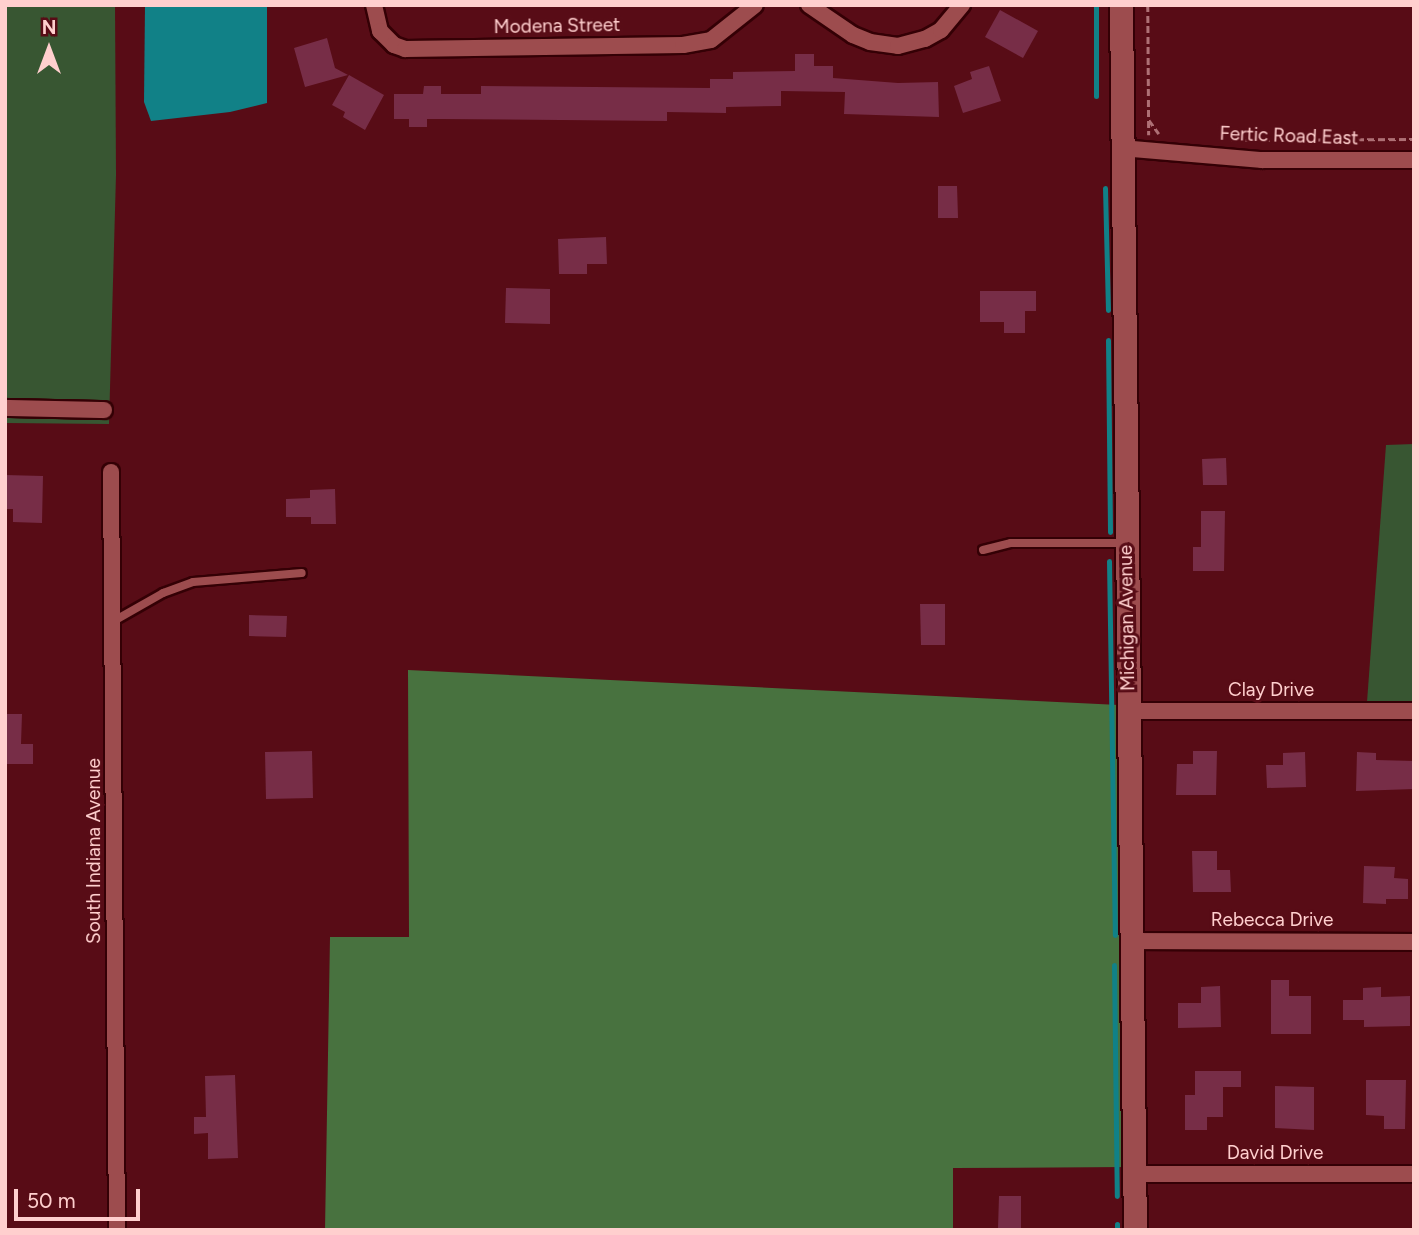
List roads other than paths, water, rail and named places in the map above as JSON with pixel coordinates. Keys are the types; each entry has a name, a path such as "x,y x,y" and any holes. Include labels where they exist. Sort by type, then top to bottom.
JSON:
{"street":[{"name":"Modena Street","path":"374,5 380,31 394,45 405,49 683,45 711,40 755,5"},
{"path":"809,5 853,35 870,42 898,47 925,39 941,30 962,5"},
{"name":"Michigan Avenue","path":"1121,5 1135,1230"},
{"name":"Fertic Road East","path":"1121,148 1262,160 1414,160"},
{"path":"5,408 104,410"},
{"name":"South Indiana Avenue","path":"111,472 117,1230"},
{"name":"Clay Drive","path":"1128,710 1414,711"},
{"name":"Rebecca Drive","path":"1130,941 1414,942"},
{"name":"David Drive","path":"1135,1174 1414,1174"}],"lane":[{"path":"983,550 1011,543 1126,543"},
{"path":"113,622 163,593 193,582 302,573"}],"water":[{"path":"145,5 267,5 267,103 230,112 151,121 144,102"}],"waterway":[{"path":"1096,5 1096,96"},
{"path":"1105,188 1108,310"},
{"path":"1108,340 1110,532"},
{"path":"1109,561 1115,935"},
{"path":"1114,965 1117,1196"},
{"path":"1117,1224 1117,1230"}]}
